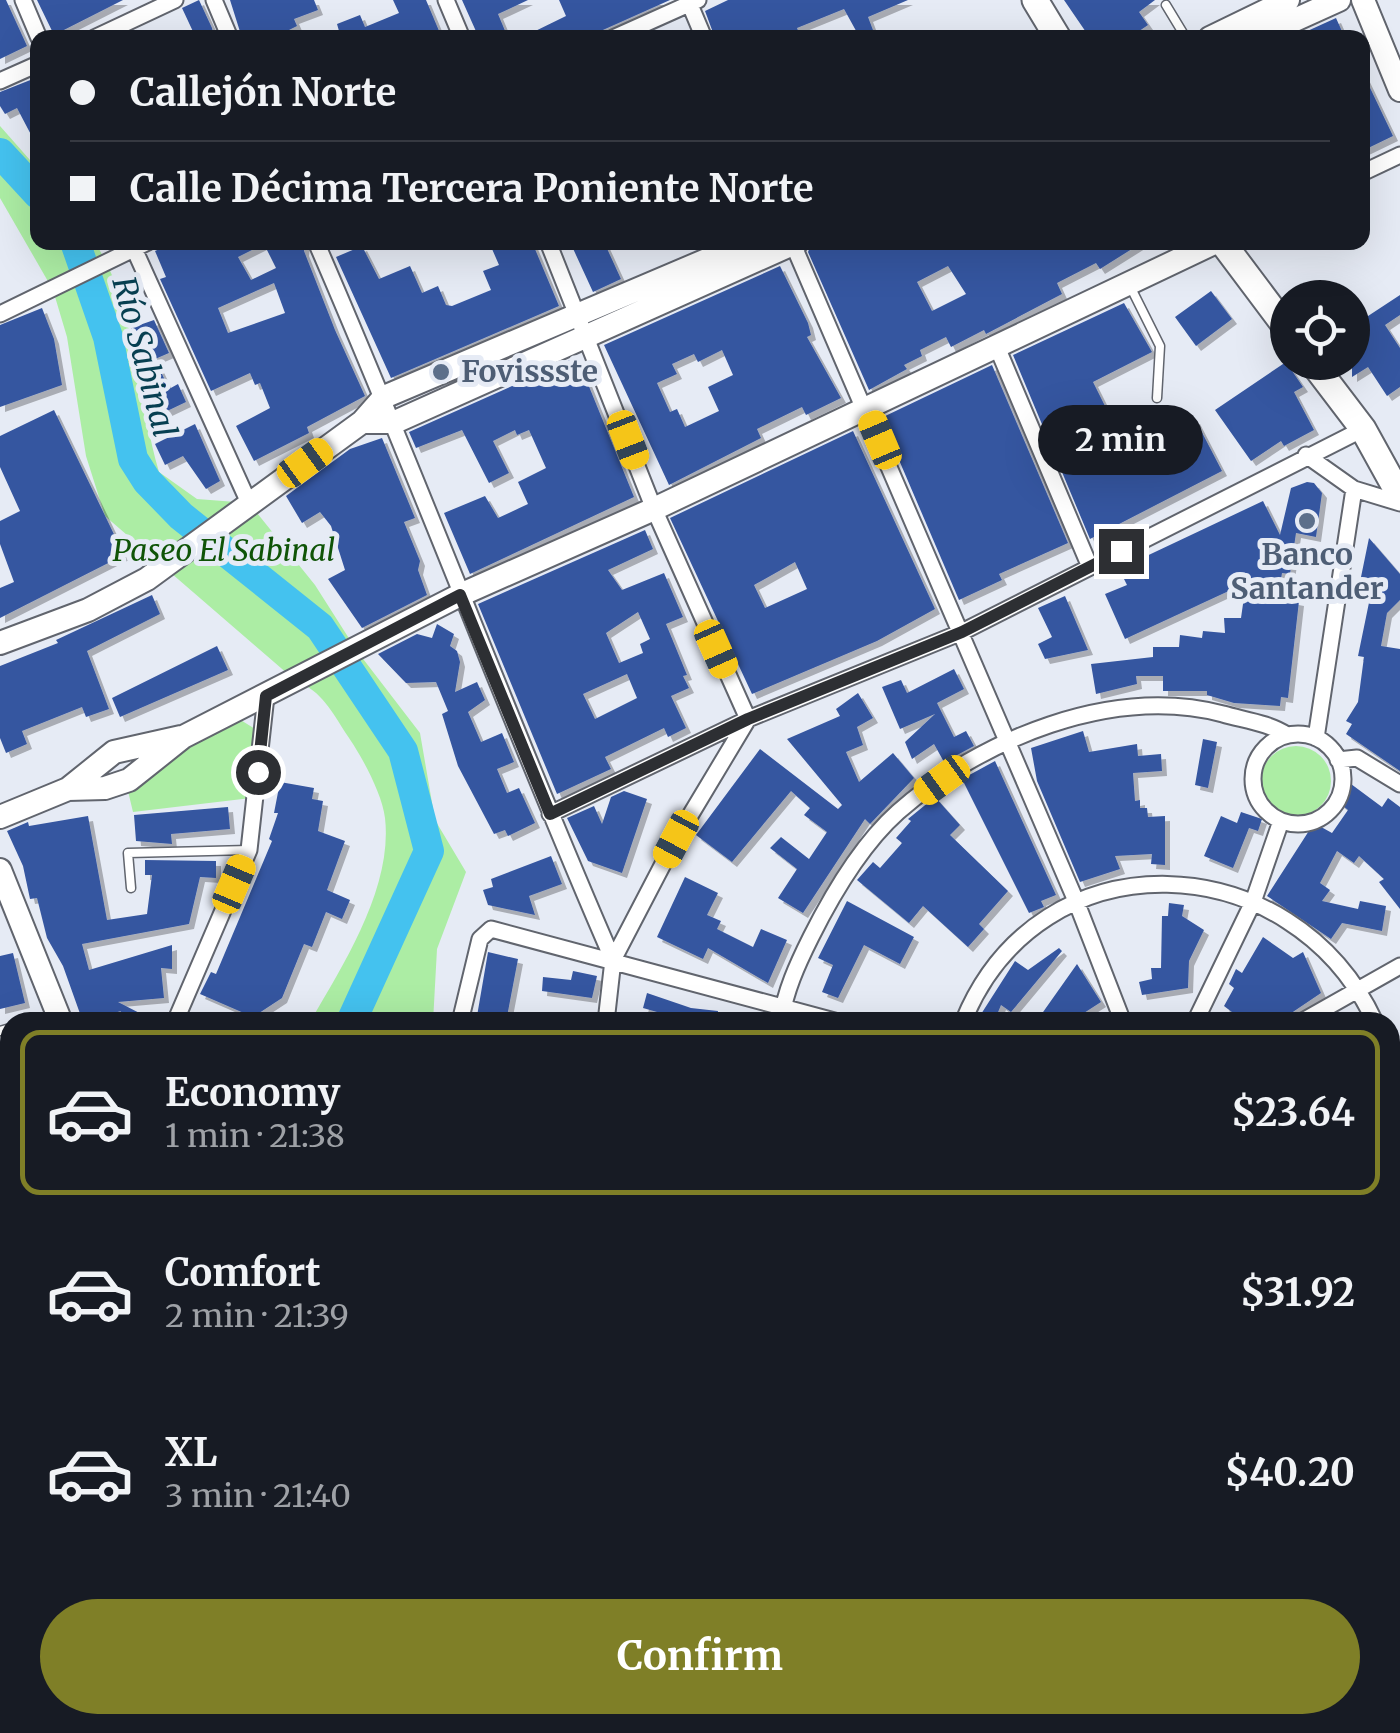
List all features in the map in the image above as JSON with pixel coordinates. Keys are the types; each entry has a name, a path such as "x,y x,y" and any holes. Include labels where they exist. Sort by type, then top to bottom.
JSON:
{"main road":[{"path":"1034,0 1053,30"},
{"path":"1230,30 1288,0"},
{"path":"1273,30 1339,0"},
{"path":"1363,0 1400,90"},
{"path":"362,422 395,422 734,250"},
{"path":"0,643 88,610 172,561 362,422 384,397 584,328 777,250"},
{"path":"0,818 68,789 105,788 129,780 183,736 350,655 460,595 654,509 1202,250"},
{"path":"1225,250 1270,307"},
{"path":"1326,380 1363,429 1400,499"},
{"path":"0,870 58,1012"}],"street":[{"path":"22,0 35,30"},
{"path":"111,30 175,0"},
{"path":"214,0 227,30"},
{"path":"446,0 459,30"},
{"path":"629,30 692,1 701,30"},
{"path":"0,81 30,68"},
{"path":"1370,169 1400,155"},
{"path":"0,314 98,269 130,250"},
{"path":"140,250 249,504"},
{"path":"320,250 395,422 460,595 613,960"},
{"path":"551,250 654,509 748,719"},
{"path":"797,250 1076,901 1118,1012"},
{"path":"997,347 1090,567"},
{"path":"550,814 748,719 962,632 1363,429"},
{"path":"1306,456 1354,489 1400,499"},
{"path":"1316,738 1354,489"},
{"path":"180,1012 249,850 266,696"},
{"path":"783,1012 829,901 862,854 898,813 1008,741 1095,713 1148,707 1197,708 1288,735"},
{"path":"607,1012 613,960 676,839 748,719"},
{"path":"1300,732 1316,738 1338,760 1342,790 1325,816 1311,823 1281,822 1258,801 1254,771 1270,745 1288,735 1300,732"},
{"path":"1338,760 1357,758 1400,784"},
{"path":"1200,1012 1254,902 1281,822"},
{"path":"968,1012 980,985 1003,955 1076,901 1126,885 1189,885 1254,902 1310,933 1359,987 1371,1012"},
{"path":"463,1012 484,932 492,929 613,960 773,1012"},
{"path":"1318,1012 1400,966"}],"lane":[{"path":"1166,6 1181,30"},
{"path":"1129,284 1160,346 1157,398"},
{"path":"131,888 128,853 249,850"}],"green space":[{"name":"Paseo El Sabinal","path":"0,126 30,160 30,250 99,250 108,267 127,322 159,472 197,499 249,503 315,585 357,651 420,733 435,820 466,872 437,949 434,1012 316,1012 350,951 373,898 385,845 380,797 358,753 320,696 296,681 105,516 86,456 67,337 53,290 0,198"},
{"path":"239,719 257,730 251,798 133,812 127,787 183,742"},
{"path":"1296,746 1320,757 1331,781 1320,805 1296,816 1272,805 1261,781 1272,757"}],"building":[{"path":"0,0 6,0 27,46 0,59"},
{"path":"37,0 123,0 64,30 52,30"},
{"path":"199,0 212,30 192,30 182,8"},
{"path":"230,0 314,0 318,10 294,19 297,26 289,30 239,30"},
{"path":"393,0 426,0 439,30 339,30 337,24 360,15 365,27 399,13"},
{"path":"462,0 528,0 498,14 505,30 475,30"},
{"path":"559,0 670,0 603,30 537,30 566,16"},
{"path":"728,0 908,0 868,17 873,30 856,30 844,9 798,30 712,30 705,11"},
{"path":"1064,0 1155,0 1139,12 1148,25 1141,30 1085,30"},
{"path":"1336,18 1341,30 1310,30"},
{"path":"30,80 30,133 17,108 5,114 0,106 0,92"},
{"path":"1370,88 1393,136 1370,147"},
{"path":"157,250 252,250 238,257 251,280 276,268 267,250 304,250 365,396 307,427 309,433 254,461 236,426 270,408 260,383 255,385 250,373 211,391 160,279 166,277","holes":["274,283 285,313 228,333 218,308"]},
{"path":"364,250 379,279 410,266 422,293 438,286 446,305 452,306 491,290 483,271 499,265 492,250 535,250 559,306 391,378 336,257"},
{"path":"574,250 608,250 621,279 593,292"},
{"path":"1130,250 1100,269 1096,263 1057,283 1062,294 986,334 984,330 951,347 946,337 920,350 922,356 904,365 907,369 869,390 808,252","holes":["948,266 966,294 932,311 917,282"]},
{"path":"780,266 808,323 811,335 807,337 841,398 806,415 802,407 757,429 761,438 669,485 604,345","holes":["722,350 733,375 708,387 719,411 685,427 677,409 670,412 657,383 677,374 672,364 694,354 698,362"]},
{"path":"1211,291 1232,319 1196,346 1175,317"},
{"path":"1400,295 1400,315 1385,325 1400,348 1400,387 1387,396 1370,370 1370,315"},
{"path":"1124,303 1152,352 1093,382 1115,426 1136,416 1150,444 1195,419 1222,471 1090,539 1013,355"},
{"path":"42,308 54,339 62,385 0,407 0,325"},
{"path":"154,320 169,353 155,359 169,389 178,384 186,402 165,412 155,391 148,394 138,373 146,370 131,328"},
{"path":"577,357 634,497 470,574 444,513 485,496 498,518 528,504 518,482 546,468 529,430 517,435 515,430 493,441 509,473 489,483 462,430 416,448 409,432"},
{"path":"992,365 1068,543 999,574 1002,580 959,600 881,418"},
{"path":"1270,373 1270,380 1298,380 1303,387 1294,392 1314,430 1284,446 1281,441 1251,461 1215,410"},
{"path":"54,410 124,555 0,618 0,588 14,582 0,544 0,521 20,511 0,467 0,436"},
{"path":"195,424 220,481 206,489 183,456 165,465 155,444"},
{"path":"853,431 935,609 877,641 752,694 670,518","holes":["795,562 807,589 765,608 754,585"]},
{"path":"382,438 415,518 404,522 420,561 418,570 427,595 362,628 328,579 345,570 331,526 320,512 302,523 286,496 350,449"},
{"path":"1314,483 1322,493 1316,537 1296,533 1290,574 1282,573 1278,597 1299,601 1288,698 1281,697 1280,706 1234,703 1207,695 1207,691 1163,691 1163,676 1136,676 1137,684 1096,694 1091,664 1153,657 1153,647 1179,647 1180,635 1202,638 1203,631 1225,633 1224,618 1241,618 1246,583 1125,639 1105,594 1127,585 1119,569 1263,501 1280,535 1291,488"},
{"path":"645,530 653,549 608,570 622,590 664,573 683,617 666,624 687,675 683,676 689,688 671,696 686,728 668,737 664,728 605,757 611,769 557,794 478,604","holes":["638,612 650,639 640,644 643,653 619,663 606,633","627,674 637,698 595,719 583,694"]},
{"path":"1369,538 1400,574 1400,600 1387,613 1381,646 1400,649 1400,771 1346,734 1352,724 1346,721 1358,702 1364,657 1358,656 1372,588 1361,577"},
{"path":"152,595 160,614 87,651 109,709 86,717 82,707 22,731 27,744 6,753 0,738 0,666 58,643 56,640"},
{"path":"1065,596 1088,650 1045,659 1038,644 1052,637 1038,608"},
{"path":"437,624 454,634 450,646 457,651 460,662 455,692 477,682 485,700 468,712 481,742 502,733 514,762 497,769 507,793 519,788 535,823 508,836 505,830 494,834 458,766 442,714 448,711 436,682 406,683 378,654 417,634 432,638"},
{"path":"217,646 228,670 120,717 112,698"},
{"path":"954,669 964,689 937,703 954,737 966,731 974,746 944,762 934,744 912,759 905,742 935,714 900,729 882,687 901,680 907,693"},
{"path":"858,693 873,718 857,727 863,745 846,752 859,782 893,753 914,778 870,824 865,819 803,913 778,898 797,869 770,848 781,837 809,859 827,832 804,815 810,808 791,791 732,862 696,835 760,749 838,809 842,805 787,739 840,716 836,709"},
{"path":"1083,731 1089,752 1137,744 1138,756 1161,754 1162,771 1133,773 1135,801 1140,800 1140,808 1147,808 1148,817 1165,816 1165,865 1151,864 1152,854 1115,856 1120,869 1080,882 1037,781 1031,748"},
{"path":"1203,739 1217,742 1208,788 1195,785"},
{"path":"995,761 1056,895 1041,901 1044,907 1029,913 962,779"},
{"path":"280,782 314,788 312,799 323,801 318,831 345,841 327,890 350,900 342,919 326,912 312,947 304,944 282,998 261,1012 241,1012 200,994 211,972 216,974 272,841 269,839 278,813 274,813"},
{"path":"1351,784 1382,807 1388,798 1400,807 1400,909 1379,882 1384,879 1359,856 1354,863 1337,851 1320,883 1330,890 1322,901 1358,909 1360,901 1386,906 1382,931 1342,923 1331,939 1267,896 1314,823 1332,833 1348,810 1338,802"},
{"path":"624,791 647,799 622,873 588,861 567,818 594,806 602,824 611,797"},
{"path":"935,797 960,825 950,835 1008,891 979,924 984,929 968,947 923,906 909,923 857,880 873,862 880,868 902,843 896,838 911,821 908,819"},
{"path":"228,807 230,829 171,834 172,844 136,841 134,815"},
{"path":"1241,812 1262,819 1258,831 1249,828 1233,868 1204,856 1221,816 1237,823"},
{"path":"88,816 107,920 147,914 152,875 145,875 145,860 216,861 216,878 200,877 189,924 82,944 89,970 172,945 172,969 161,968 164,998 118,1002 138,1012 79,1012 63,966 47,938 37,898 30,899 23,866 7,831 28,822 29,826"},
{"path":"551,856 562,884 529,896 535,915 488,905 483,890 493,887 491,879"},
{"path":"685,877 718,893 707,915 721,921 717,929 753,947 761,929 787,940 768,983 708,948 703,959 657,937"},
{"path":"847,901 914,937 900,964 864,945 838,998 822,992 833,965 818,958"},
{"path":"1169,903 1184,905 1182,916 1204,930 1189,961 1188,988 1142,995 1139,982 1152,979 1151,968 1161,968 1162,916 1168,916"},
{"path":"1263,937 1293,958 1303,952 1321,993 1293,1012 1232,1012 1224,1006 1234,988 1229,984 1236,969 1242,973"},
{"path":"1059,948 1062,951 1011,1012 1001,1005 998,1012 982,1012 1015,961 1028,970"},
{"path":"488,952 518,959 508,1012 478,1012"},
{"path":"13,953 25,1003 0,1009 0,956"},
{"path":"1077,964 1101,1002 1086,1012 1043,1012"},
{"path":"573,971 597,976 592,998 542,991 543,977 571,980"},
{"path":"647,993 691,1008 718,1011 657,1012 643,1008"}],"waterway":[{"name":"Río Sabinal","path":"0,153 30,185"},
{"name":"Río Sabinal","path":"78,250 108,337 133,459 147,481 181,516 320,627 403,751 429,851 356,1012"}],"place":[{"name":"Fovissste","path":"441,372"},
{"name":"Banco Santander","path":"1307,521"}],"route":[{"path":"258,772 266,696 460,595 550,814 748,719 962,632 1121,551"}]}
